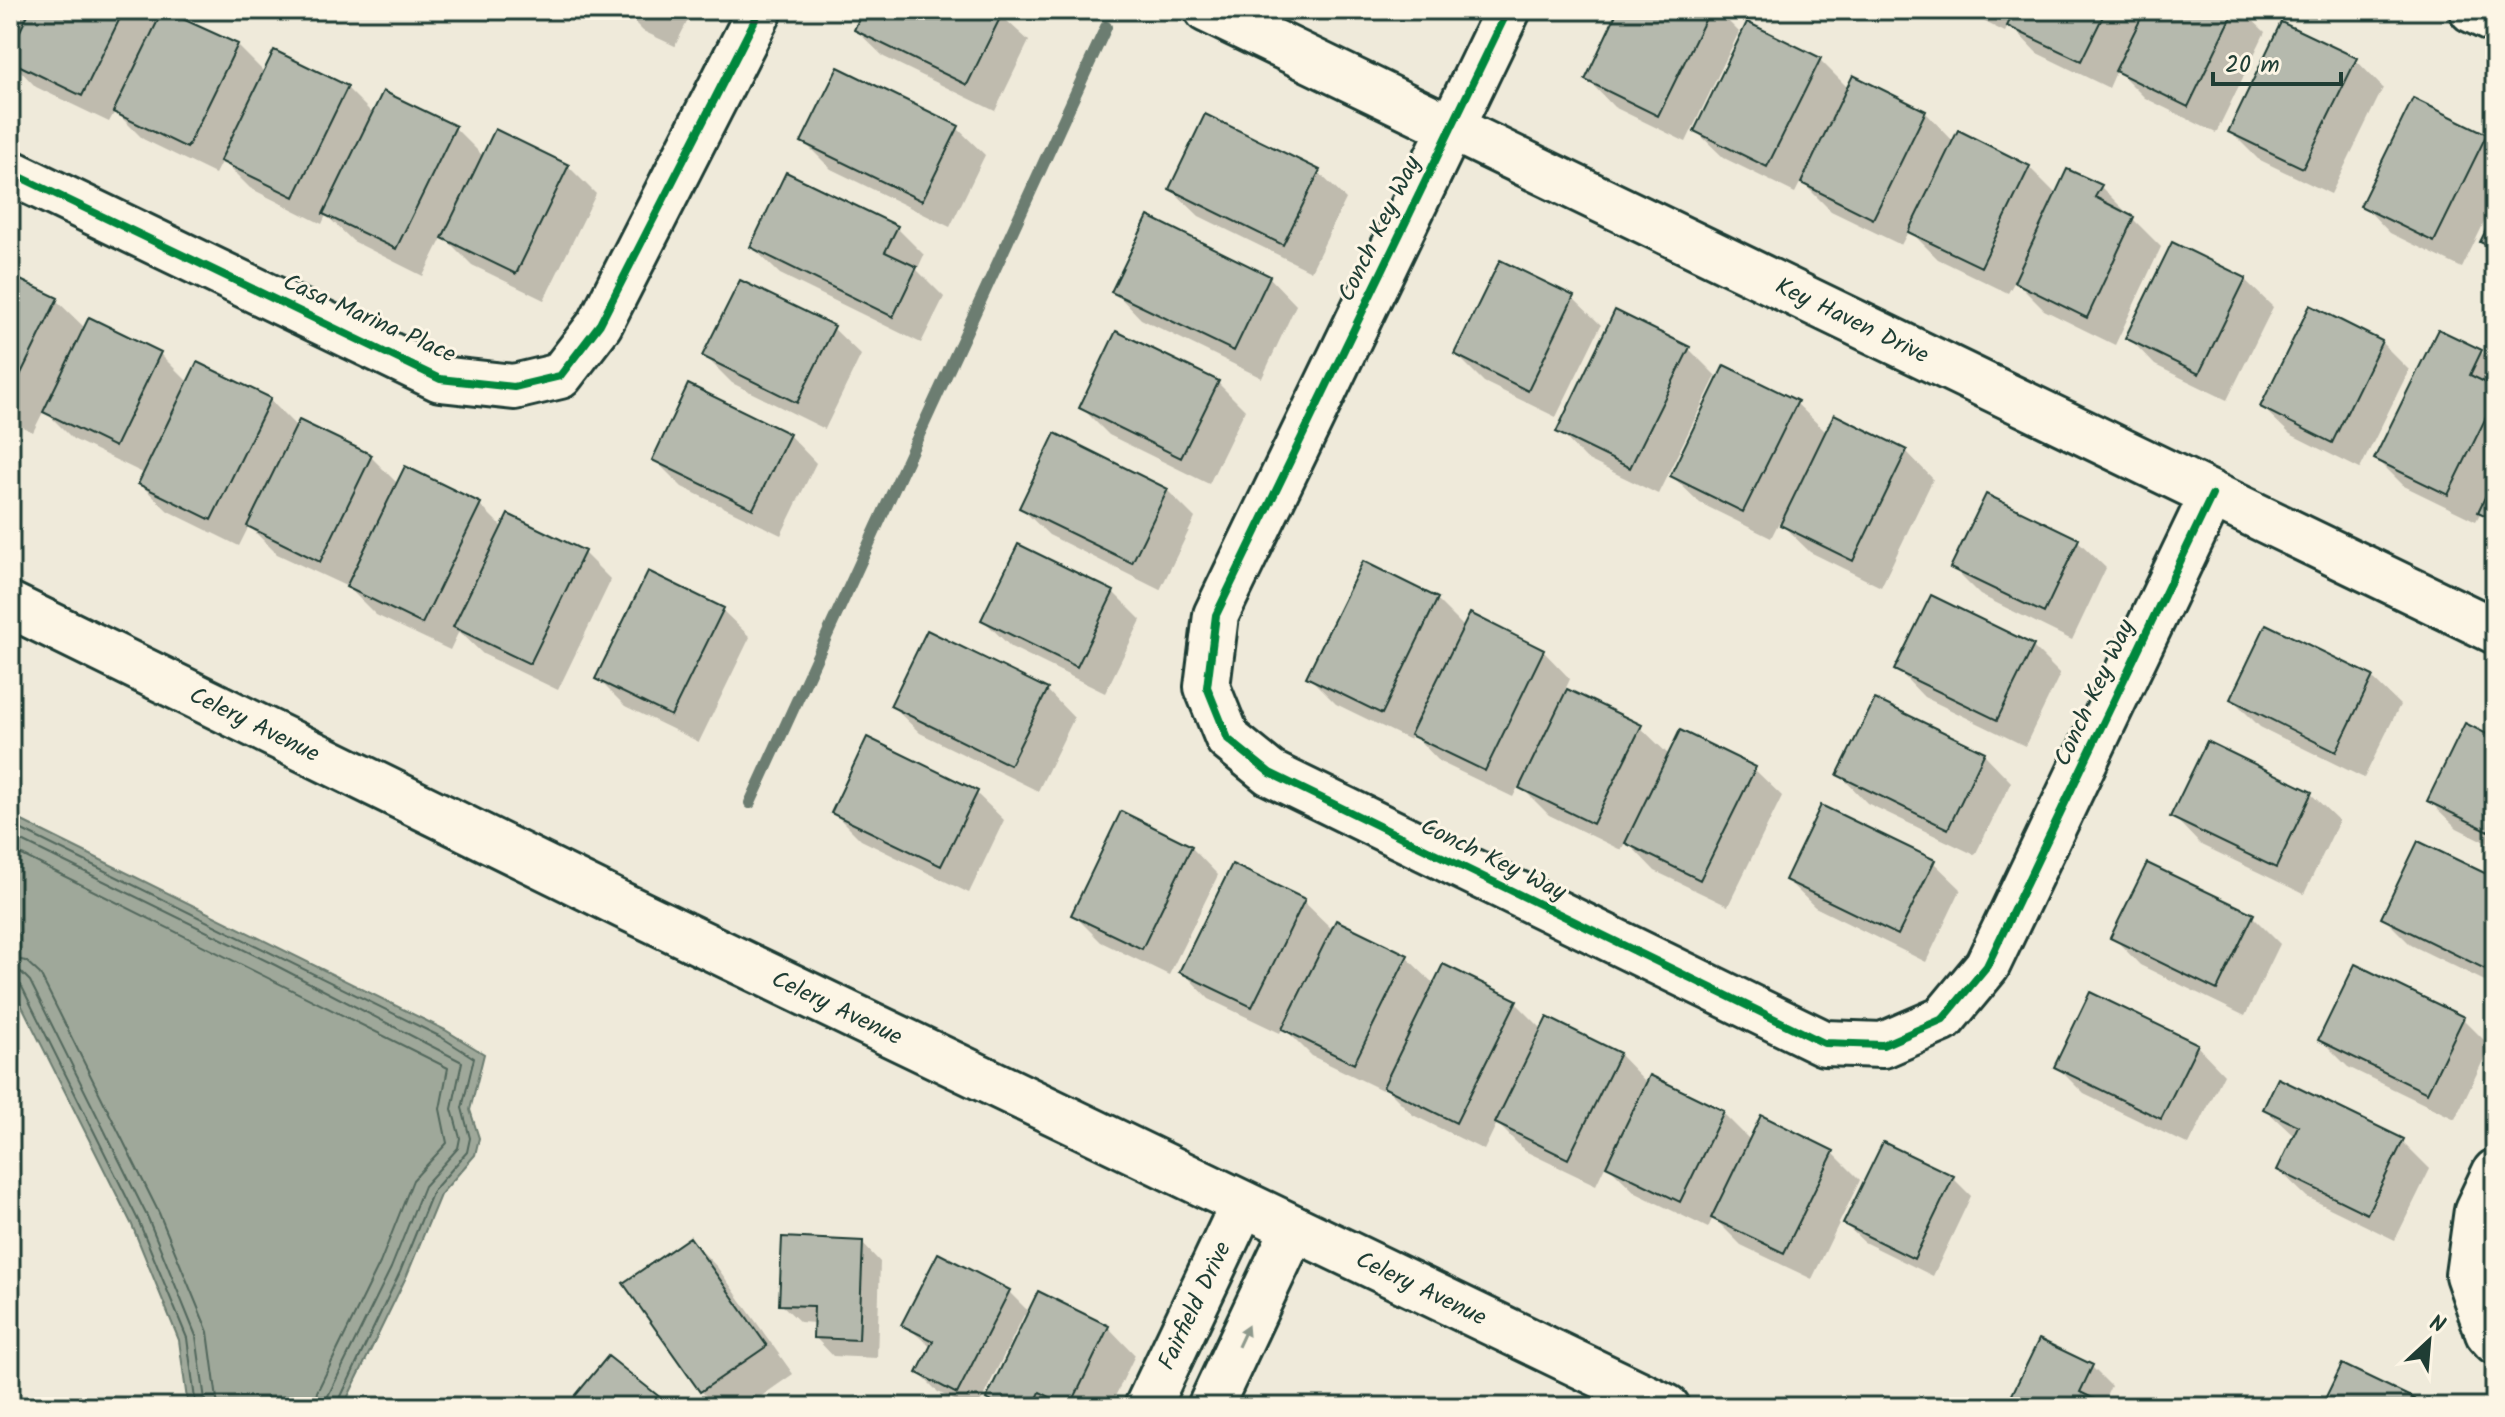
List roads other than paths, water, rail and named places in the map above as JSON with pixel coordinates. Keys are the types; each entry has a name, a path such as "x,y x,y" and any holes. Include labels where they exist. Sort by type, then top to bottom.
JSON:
{"street":[{"name":"Casa Marina Place","path":"10,172 440,379 514,387 560,376 600,324 760,10"},
{"name":"Key Haven Drive","path":"1207,10 2495,631"},
{"name":"Conch Key Way","path":"1508,10 1216,615 1207,687 1228,739 1270,773 1824,1043 1883,1045 1943,1019 1987,966 2212,495"},
{"path":"2472,10 2495,21"},
{"name":"Celery Avenue","path":"10,605 628,908 1667,1407"},
{"path":"2495,1172 2477,1210 2468,1275 2488,1333 2495,1341"},
{"name":"Fairfield Drive","path":"1147,1407 1243,1204"},
{"path":"1210,1407 1294,1228"}],"water":[{"path":"10,815 445,1030 484,1054 470,1110 479,1138 475,1155 440,1195 407,1275 343,1407 188,1407 179,1340 132,1225 10,982"}],"waterway":[{"path":"750,803 1106,27"}]}
